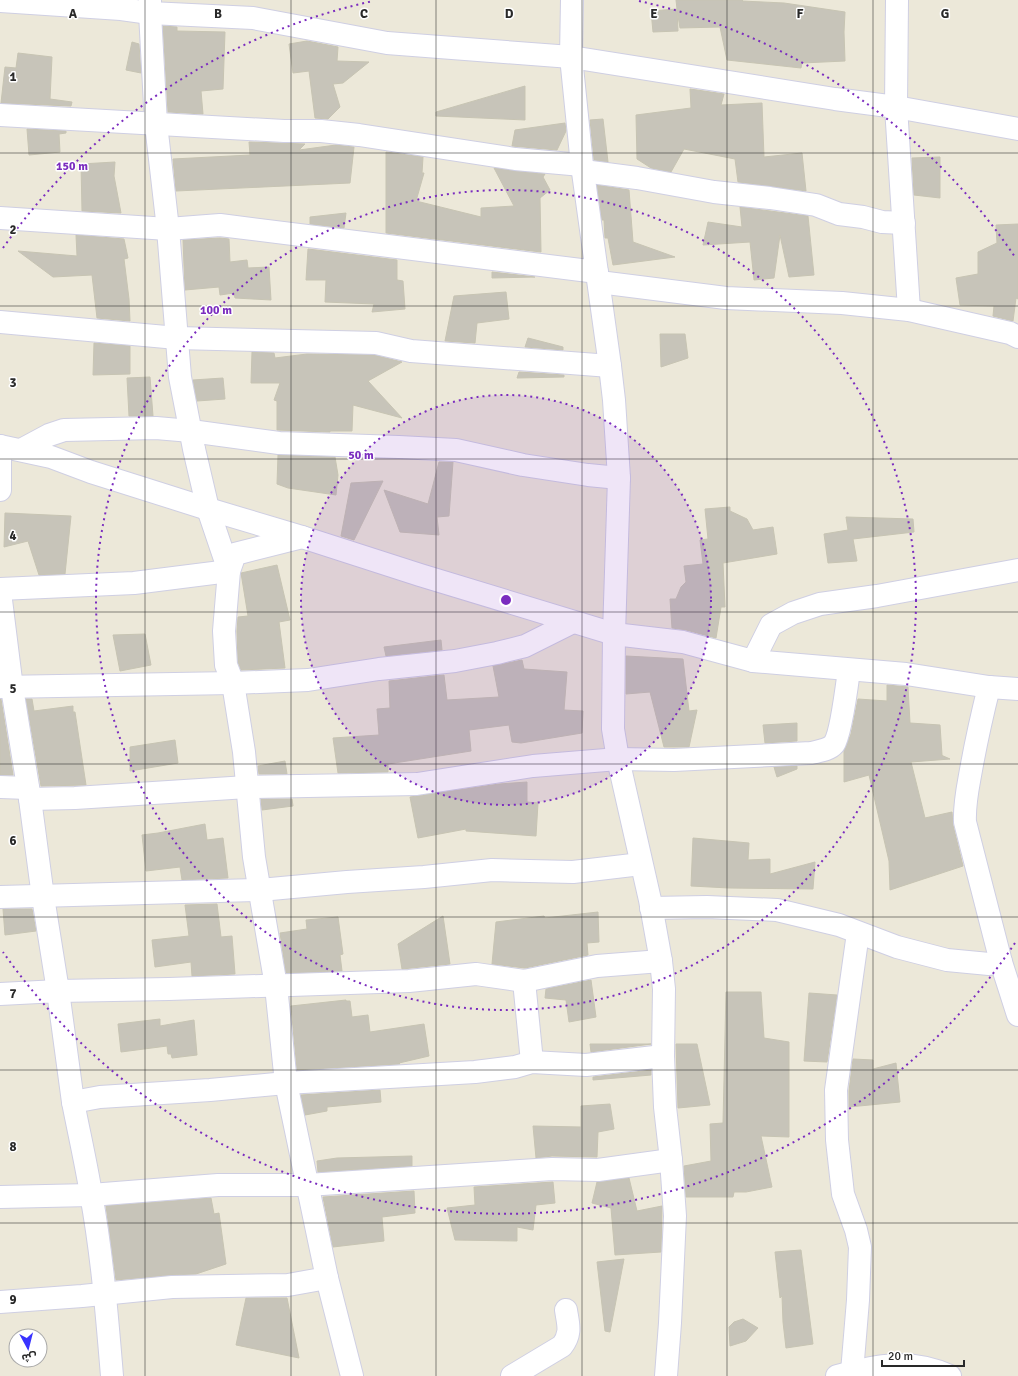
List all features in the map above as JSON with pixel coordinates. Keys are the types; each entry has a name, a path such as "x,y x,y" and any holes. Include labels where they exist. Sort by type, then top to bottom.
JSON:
{"street":[{"path":"572,0 571,57 583,168 610,366 619,478 614,634 613,729 618,759 651,908 661,960 664,989 663,1056 665,1107 675,1216 666,1376"},
{"path":"896,0 896,107 909,310"},
{"path":"0,1 121,9 150,7 254,18 387,43 571,57 836,99 896,107 1018,129"},
{"path":"150,7 156,124 168,229 180,377 208,509 229,571"},
{"path":"0,115 284,131 320,131 359,135 583,168 714,192 816,205 839,214 863,217 882,222 904,223"},
{"path":"0,218 168,229 220,225 598,277 726,298 842,303 909,310 1010,333 1018,337"},
{"path":"0,322 177,338 376,343 411,350 610,366"},
{"path":"7,447 64,430 156,428 279,442 456,450 523,465 619,478"},
{"path":"0,490 7,447"},
{"path":"7,447 51,457 91,472 208,509 614,634 683,642 753,661 906,674 988,687 1018,689"},
{"path":"302,537 235,554 229,571 224,631 226,665 233,683 244,752 254,857 276,986 286,1083 327,1278 352,1376"},
{"path":"753,661 771,625 793,613 820,604 877,596 1018,570"},
{"path":"112,1376 105,1294 91,1195 73,1102 29,794 6,687 0,591 134,583 229,571"},
{"path":"6,687 233,683 308,680 379,669 455,661 525,646 573,622"},
{"path":"0,787 29,794 75,798 247,787 417,784 533,766 618,759 674,760 811,753 825,750 834,744 838,734 849,670"},
{"path":"988,687 977,734 964,810 967,833 1001,962 1018,1015"},
{"path":"0,897 260,890 492,870 573,872 641,864"},
{"path":"651,908 707,907 777,910 840,925 897,947 948,960 990,964 1001,962"},
{"path":"858,933 836,1090 837,1140 843,1194 860,1246 854,1373 881,1365 899,1364 922,1366 938,1370 950,1376"},
{"path":"0,994 409,981 476,974 524,981 597,966 661,960"},
{"path":"524,981 532,1062"},
{"path":"73,1102 100,1097 210,1090 286,1083 475,1072 515,1068 532,1062 586,1065 663,1056"},
{"path":"0,1197 91,1195 218,1185 307,1185 552,1169 598,1170 671,1160"},
{"path":"0,1302 172,1287 288,1285 327,1278"},
{"path":"512,1376 562,1346 568,1339 569,1330 566,1310"}],"building":[{"path":"676,0 743,0 742,1 784,3 845,12 845,61 802,63 801,68 727,60 720,27 680,28 677,10 678,31 653,32 651,11 677,9"},
{"path":"163,26 177,27 177,31 225,32 223,89 201,91 203,114 168,112"},
{"path":"307,41 338,47 337,61 369,62 343,83 333,84 340,107 328,119 315,118 309,71 293,73 289,44"},
{"path":"132,42 139,44 141,73 126,70"},
{"path":"18,53 52,57 50,99 72,102 71,106 1,103 5,67 16,68"},
{"path":"525,86 525,120 436,116 436,112"},
{"path":"690,89 724,94 721,105 762,103 764,157 802,153 806,191 738,182 735,159 684,149 671,172 651,168 637,159 636,115 691,108"},
{"path":"603,119 608,162 594,160 590,120"},
{"path":"565,123 566,131 557,150 512,146 515,130"},
{"path":"27,129 66,131 66,133 59,134 60,152 29,155"},
{"path":"249,142 305,144 299,150 336,145 354,147 350,183 176,191 173,159 250,155"},
{"path":"386,152 423,157 422,173 424,173 416,201 481,217 481,208 514,206 494,168 545,174 543,177 550,190 540,198 541,252 386,233"},
{"path":"940,157 940,198 914,195 912,158"},
{"path":"115,162 114,176 121,213 82,211 81,164"},
{"path":"597,185 629,190 633,242 675,257 613,265 608,238 605,238 604,220 602,220"},
{"path":"740,207 808,216 814,275 789,277 780,235 774,278 754,280 750,242 703,245 708,222 742,227"},
{"path":"346,213 344,228 310,224 310,217"},
{"path":"1018,224 1018,299 1016,298 1013,321 993,316 994,306 960,305 956,278 978,274 978,252 997,243 996,225"},
{"path":"76,235 124,239 128,258 124,259 130,321 97,318 92,275 53,277 18,251 77,256"},
{"path":"229,239 230,262 247,260 248,268 269,267 271,300 235,298 234,293 220,295 219,287 185,290 183,240"},
{"path":"308,249 397,260 397,280 403,281 405,309 372,312 374,304 325,302 326,280 306,280"},
{"path":"492,272 535,277 492,278"},
{"path":"506,292 509,319 477,323 475,343 445,341 454,296"},
{"path":"660,334 685,334 688,358 661,367"},
{"path":"528,338 563,347 563,350 525,347"},
{"path":"94,343 130,346 130,374 93,375"},
{"path":"252,352 274,353 275,358 307,354 374,355 402,362 368,381 402,418 353,405 352,431 330,432 277,430 277,401 274,400 280,383 251,383"},
{"path":"519,372 564,375 564,377 517,378"},
{"path":"150,377 153,416 129,416 127,378"},
{"path":"223,378 225,399 197,401 193,380"},
{"path":"278,455 335,457 338,475 336,495 288,488 277,484"},
{"path":"439,462 453,462 449,516 437,517 439,535 400,532 384,490 428,504"},
{"path":"383,481 354,540 341,536 351,483"},
{"path":"730,507 730,511 747,519 753,530 773,527 777,554 723,563 725,607 721,607 716,638 672,628 670,599 676,599 681,587 686,582 684,566 703,564 700,540 708,539 705,509"},
{"path":"5,513 71,516 65,574 39,575 28,541 4,547"},
{"path":"846,517 913,519 914,532 853,539 857,561 828,563 824,534 848,530"},
{"path":"277,565 290,620 279,622 285,668 241,670 238,662 238,617 248,616 241,573"},
{"path":"145,634 151,665 120,671 113,635"},
{"path":"441,640 442,650 386,656 384,647"},
{"path":"626,656 683,659 689,711 697,710 689,747 664,747 650,692 626,694"},
{"path":"522,660 524,669 567,672 564,710 583,711 582,733 521,743 512,742 509,725 469,730 471,751 388,764 388,772 338,773 333,738 379,735 377,709 390,708 389,681 444,675 447,700 499,697 493,666"},
{"path":"887,685 908,687 910,723 940,725 941,755 950,759 911,762 925,818 952,812 953,825 963,866 890,890 889,861 869,775 844,782 844,751 851,734 858,699 887,701"},
{"path":"1,699 13,775 0,775"},
{"path":"26,699 32,699 34,711 73,706 86,785 41,786"},
{"path":"797,723 797,741 765,743 763,725"},
{"path":"175,740 178,763 130,771 130,747"},
{"path":"285,761 287,774 259,774 258,766"},
{"path":"797,766 797,769 777,777 774,767"},
{"path":"527,782 527,802 538,803 536,836 466,831 466,829 418,838 410,797 499,784"},
{"path":"261,799 292,799 293,806 262,810"},
{"path":"205,824 207,840 223,838 228,878 182,880 180,867 146,871 142,835"},
{"path":"693,838 749,843 748,860 770,859 770,874 815,862 813,889 691,886"},
{"path":"217,904 221,937 232,936 235,974 192,976 191,962 155,967 152,940 189,936 185,905"},
{"path":"3,909 32,909 36,931 5,935"},
{"path":"598,912 599,942 587,943 588,955 525,968 492,964 496,922 544,916 545,918"},
{"path":"443,916 450,964 402,969 398,944"},
{"path":"338,917 343,954 340,955 342,971 286,973 280,933 307,929 306,920"},
{"path":"591,980 596,1017 569,1022 566,1000 545,998 546,989"},
{"path":"726,992 761,992 764,1038 789,1042 789,1137 761,1136 772,1187 746,1192 734,1192 733,1197 686,1197 684,1166 711,1161 710,1124 723,1123"},
{"path":"809,993 837,995 827,1062 804,1061"},
{"path":"346,1000 350,1001 352,1017 368,1015 370,1032 424,1024 429,1056 399,1063 400,1064 297,1070 291,1006"},
{"path":"160,1019 160,1026 194,1020 197,1055 172,1058 171,1054 168,1054 167,1046 121,1052 118,1024"},
{"path":"590,1044 651,1044 591,1052"},
{"path":"676,1044 697,1044 710,1105 678,1108"},
{"path":"853,1059 873,1060 873,1069 896,1063 900,1102 849,1107 849,1091"},
{"path":"651,1070 651,1075 593,1080 593,1077"},
{"path":"380,1090 381,1102 327,1107 327,1111 305,1115 301,1095"},
{"path":"610,1104 614,1129 598,1132 597,1157 552,1156 536,1158 533,1126 581,1127 581,1106"},
{"path":"412,1156 412,1166 318,1172 317,1161 337,1158"},
{"path":"629,1178 637,1211 662,1206 661,1252 615,1255 611,1208 592,1203 597,1182"},
{"path":"553,1182 555,1203 536,1205 533,1230 517,1227 517,1241 455,1240 447,1208 475,1205 474,1187"},
{"path":"414,1191 415,1213 382,1217 384,1241 333,1247 323,1197"},
{"path":"211,1198 214,1214 219,1213 226,1264 196,1274 116,1280 106,1206"},
{"path":"801,1250 813,1344 786,1348 782,1296 780,1298 775,1252"},
{"path":"624,1259 610,1332 605,1331 597,1262"},
{"path":"246,1298 287,1298 299,1358 236,1345"},
{"path":"743,1319 758,1328 746,1341 730,1346 729,1327 734,1322"}]}
